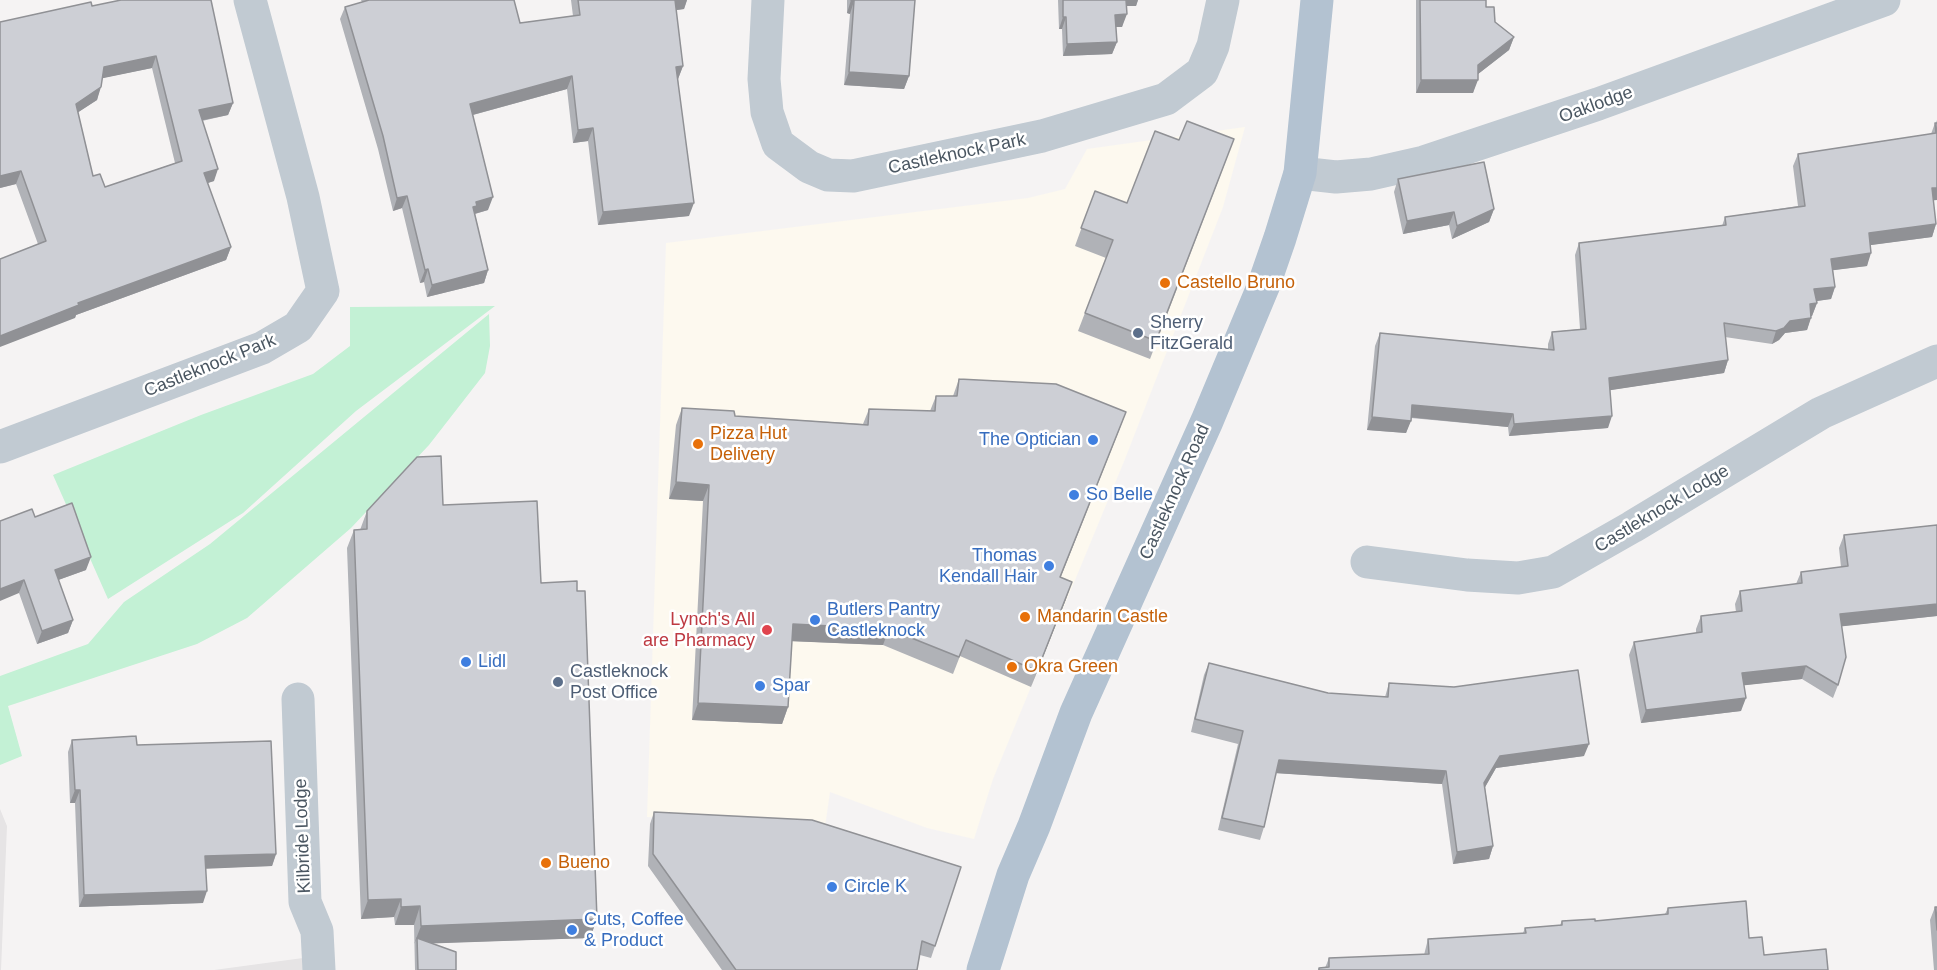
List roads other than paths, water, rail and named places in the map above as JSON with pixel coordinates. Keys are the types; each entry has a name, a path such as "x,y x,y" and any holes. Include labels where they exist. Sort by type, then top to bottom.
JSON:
{"main road":[{"name":"Castleknock Road","path":"983,970 1012,875 1034,826 1076,713 1251,316 1300,173 1317,0"}],"street":[{"name":"Castleknock Park","path":"0,447 262,348 298,327 323,291 303,197 250,0"},
{"name":"Castleknock Park","path":"768,0 764,79 767,112 778,144 809,167 828,175 853,176 1042,136 1166,99 1202,72 1213,46 1223,0"},
{"name":"Oaklodge","path":"1300,173 1336,177 1371,174 1424,162 1598,104 1884,0"},
{"name":"Castleknock Lodge","path":"1367,562 1518,578 1553,572 1642,522 1821,413 1937,361"},
{"name":"Kilbride Lodge","path":"298,699 305,902 317,931 319,970"}],"place":[{"name":"Castello Bruno","path":"1165,283"},
{"name":"Sherry FitzGerald","path":"1138,333"},
{"name":"The Optician","path":"1093,440"},
{"name":"Pizza Hut Delivery","path":"698,444"},
{"name":"So Belle","path":"1074,495"},
{"name":"Thomas Kendall Hair","path":"1049,566"},
{"name":"Mandarin Castle","path":"1025,617"},
{"name":"Butlers Pantry Castleknock","path":"815,620"},
{"name":"Lynch's All are Pharmacy","path":"767,630"},
{"name":"Lidl","path":"466,662"},
{"name":"Okra Green","path":"1012,667"},
{"name":"Castleknock Post Office","path":"558,682"},
{"name":"Spar","path":"760,686"},
{"name":"Bueno","path":"546,863"},
{"name":"Circle K","path":"832,887"},
{"name":"Cuts, Coffee & Product","path":"572,930"}]}
